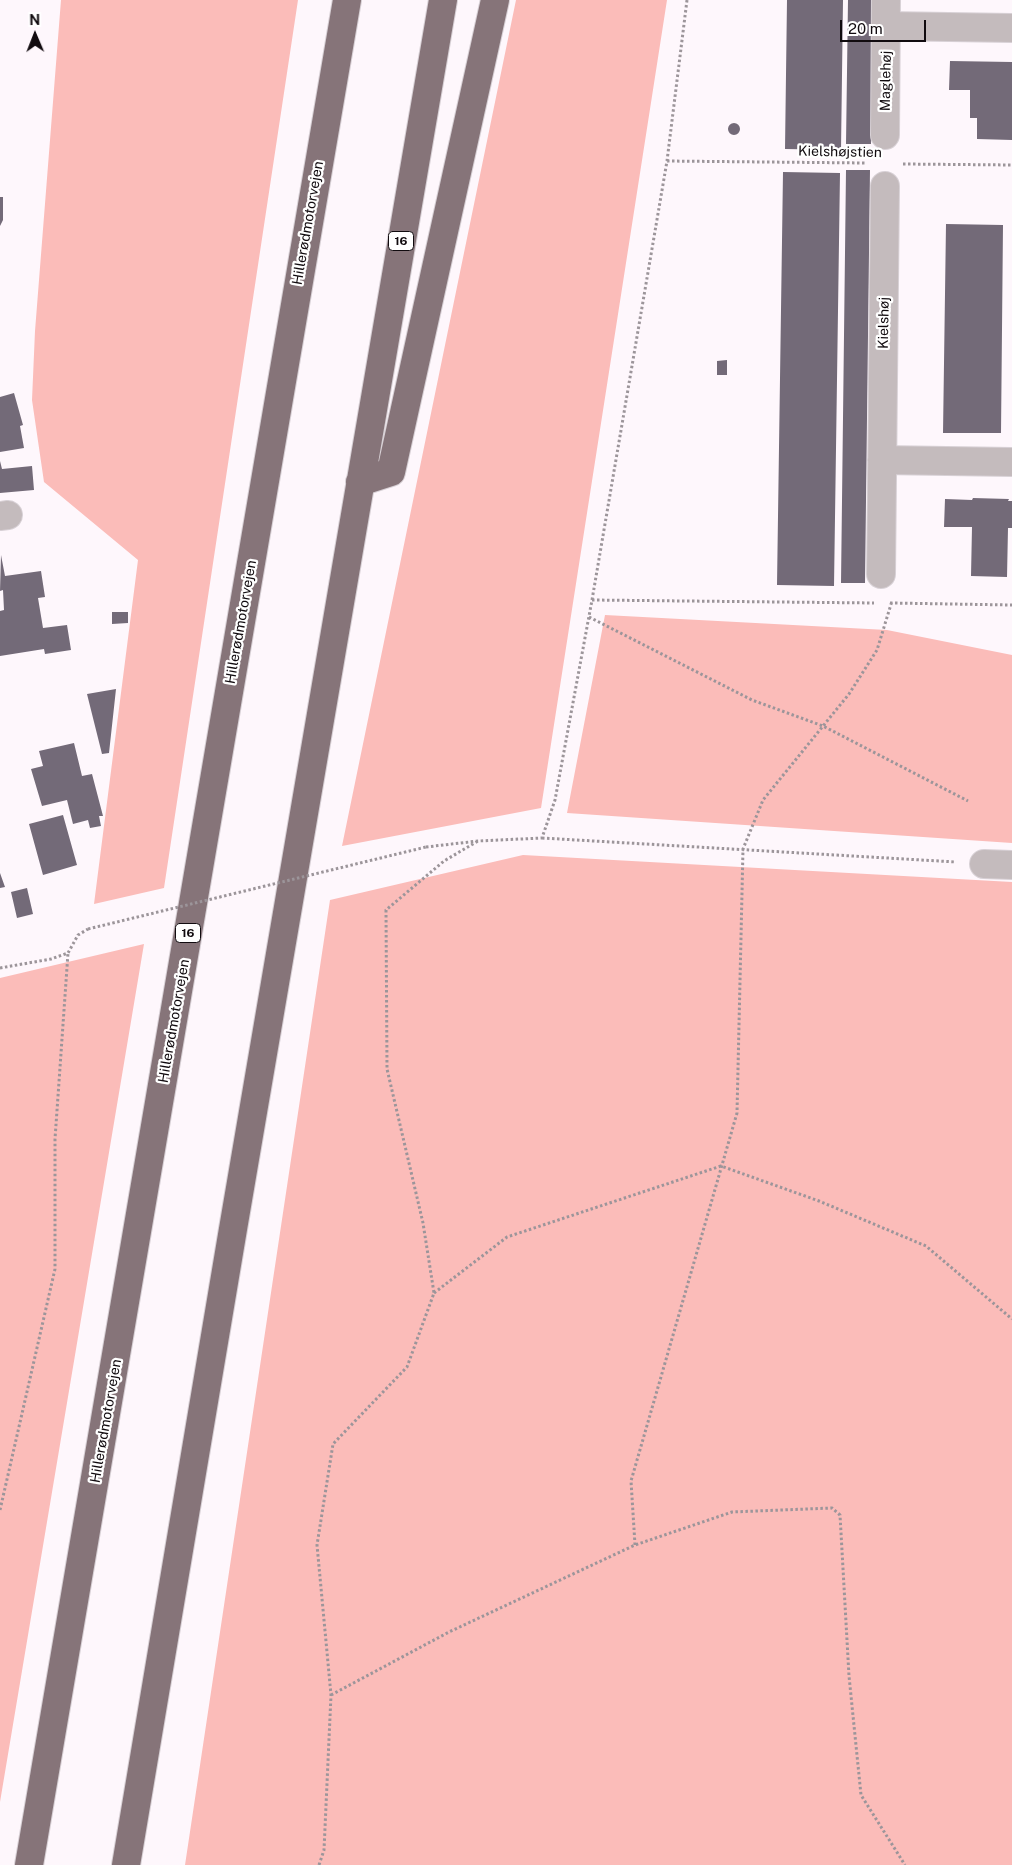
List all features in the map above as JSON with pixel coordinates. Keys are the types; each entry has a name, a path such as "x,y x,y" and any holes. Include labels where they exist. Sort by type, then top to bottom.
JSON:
{"highway":[{"name":"Hillerødmotorvejen","path":"29,1865 346,0"},
{"name":"16","path":"126,1865 443,0"},
{"path":"360,482 391,472 495,0"}],"street":[{"name":"Maglehøj","path":"885,135 886,13 1012,28"},
{"name":"Kielshøj","path":"881,574 882,460 892,175"},
{"path":"882,460 1012,462"},
{"path":"984,864 1012,865"}],"path":[{"path":"542,838 555,800 592,600 667,161 687,0"},
{"name":"Kielshøjstien","path":"667,161 869,163"},
{"name":"Kielshøjstien","path":"892,175 908,164 1012,165"},
{"path":"592,600 1012,604"},
{"path":"635,1545 631,1481 736,1113 743,849 763,800 849,694 877,650 892,603"},
{"path":"589,617 752,700 823,726 968,801"},
{"path":"0,1510 55,1269 55,1139 68,953 78,935 88,929 426,847 478,841 542,838 984,864"},
{"path":"319,1865 324,1850 331,1695 317,1545 333,1444 407,1366 434,1293 423,1223 386,1069 386,910 444,861 478,841"},
{"path":"0,968 51,959 68,953"},
{"path":"434,1293 507,1238 721,1166 819,1201 926,1246 1012,1319"},
{"path":"331,1695 449,1632 635,1545 732,1512 832,1508 840,1515 849,1676 861,1794 904,1865"}],"shaded area":[{"path":"61,0 298,0 164,888 94,904 138,560 44,482 32,400 35,331"},
{"path":"516,0 667,0 541,808 342,846"},
{"path":"605,615 887,630 1012,655 1012,843 567,813"},
{"path":"523,855 1012,882 1012,1865 185,1865 330,900"},
{"path":"144,944 0,1802 0,978"}],"building":[{"path":"787,0 843,0 841,150 785,149"},
{"path":"848,0 872,0 871,144 846,144"},
{"path":"950,61 1012,62 1012,140 977,139 977,118 970,118 970,90 949,90"},
{"path":"732,123 736,123 740,129 736,135 732,135 728,131 728,127"},
{"path":"846,170 870,170 865,583 841,583"},
{"path":"783,172 840,173 834,586 777,585"},
{"path":"0,197 3,197 3,220 0,226"},
{"path":"946,224 1003,225 1001,433 943,433"},
{"path":"727,360 727,375 717,375 717,361"},
{"path":"14,393 23,425 20,426 24,448 0,452 0,397"},
{"path":"0,461 2,469 32,466 34,490 0,493"},
{"path":"973,498 1009,499 1008,501 1012,501 1012,528 1008,528 1007,577 971,576 972,527 944,527 945,499 972,500"},
{"path":"1,555 5,576 41,571 45,597 38,598 43,628 67,625 71,650 45,654 44,649 0,656 0,611 4,610 3,590 0,591"},
{"path":"112,612 128,612 128,623 112,624"},
{"path":"116,689 109,753 102,754 87,694"},
{"path":"74,743 82,776 92,774 103,816 99,816 101,826 90,828 88,820 73,824 67,800 42,806 31,769 43,766 39,751"},
{"path":"63,815 77,865 43,875 29,824"},
{"path":"0,873 5,887 0,888"},
{"path":"27,888 33,914 17,918 11,892"}]}
